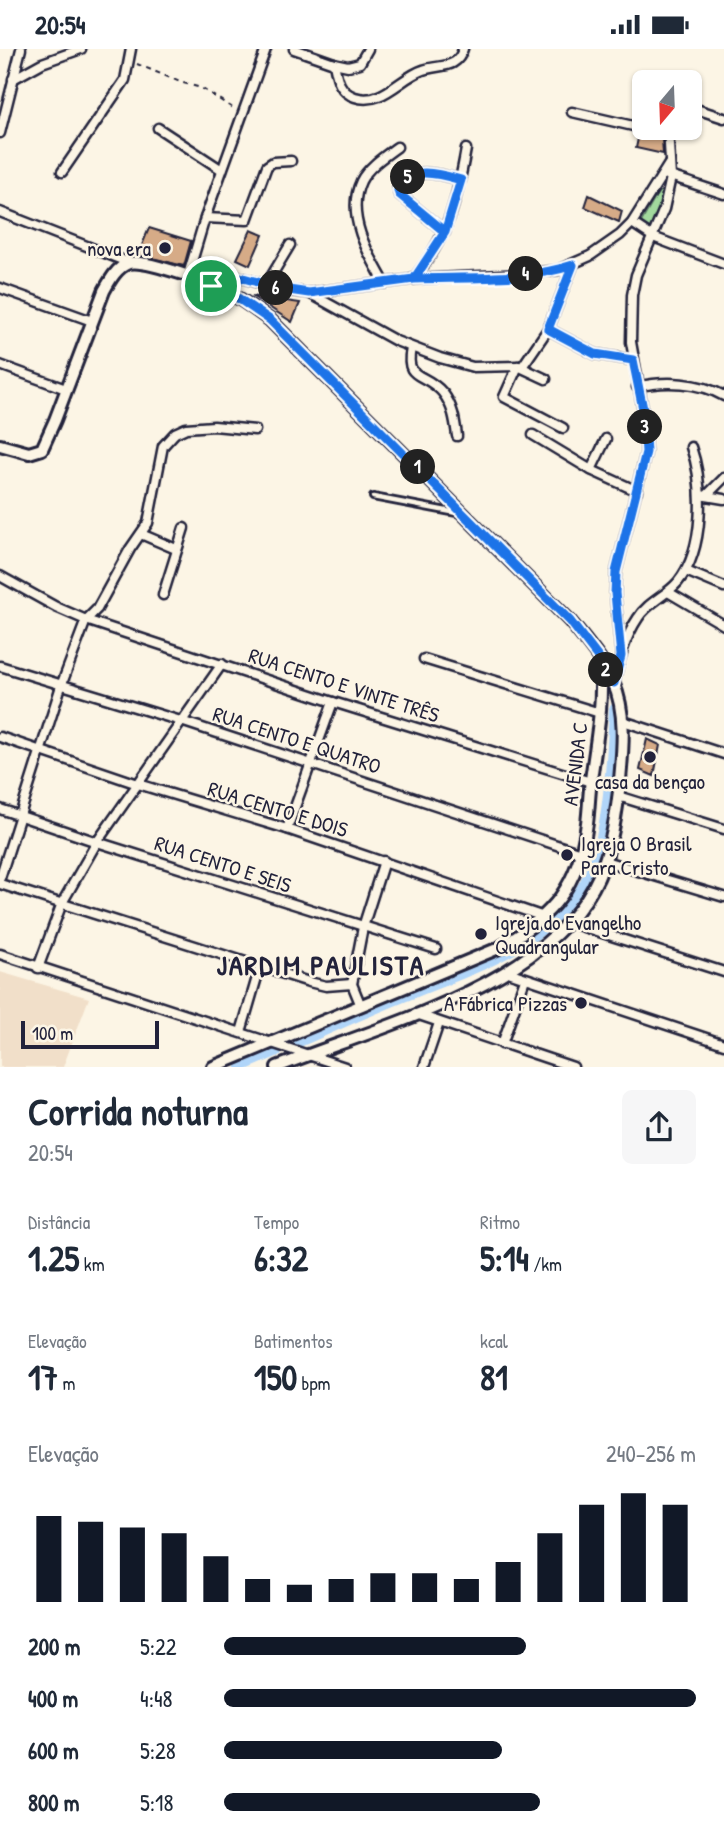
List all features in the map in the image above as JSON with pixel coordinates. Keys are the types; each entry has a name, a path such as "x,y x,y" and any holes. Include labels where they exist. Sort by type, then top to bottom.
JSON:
{"main road":[{"path":"0,445 29,453 42,449 104,291 115,273 130,263 139,263 188,275 232,294 270,320 570,621 614,683 623,722 618,796 605,861 592,889 568,922 532,956 508,972 416,1014 277,1067"},
{"name":"AVENIDA C","path":"213,1067 499,947 529,930 544,917 565,890 581,853 600,713 600,660"}],"street":[{"path":"0,133 21,49"},
{"path":"13,79 42,63 81,49"},
{"path":"62,171 125,80 131,49"},
{"path":"188,275 205,218 266,49"},
{"path":"294,49 334,63 355,65 360,63 368,49"},
{"path":"334,63 341,87 347,94 367,98 380,96 423,70 449,66 456,62 463,49"},
{"path":"702,111 724,118"},
{"path":"572,112 632,124"},
{"path":"158,128 222,170"},
{"path":"621,656 615,593 616,572 646,452 643,409 633,360 632,295 636,275 664,209 669,163 668,140"},
{"path":"385,283 363,241 356,212 361,181 366,173 397,147"},
{"path":"414,279 445,232 461,180 466,149"},
{"path":"205,218 247,220 267,166 274,162 291,162"},
{"path":"445,232 399,194 398,187 404,179 422,173 442,174 461,180"},
{"path":"668,175 724,194"},
{"path":"309,293 414,279 558,270 573,265 606,246 632,223 668,175"},
{"path":"0,212 130,263"},
{"path":"632,223 653,237 724,264"},
{"path":"266,285 290,245"},
{"path":"563,428 504,397 520,366 548,329 573,265"},
{"path":"211,286 233,275 266,285 309,293 411,348 464,366 520,366 545,379"},
{"path":"0,288 92,321"},
{"path":"548,329 595,354 633,360"},
{"path":"411,348 408,363 410,368 434,384 446,397 454,414 457,436"},
{"path":"0,365 66,389"},
{"path":"637,387 653,383 682,384 724,396"},
{"path":"0,878 61,686 86,620 97,609 130,549 148,523 163,446 175,433 197,426 230,426 255,430"},
{"path":"533,435 591,470 637,491"},
{"path":"591,470 606,439"},
{"path":"614,683 621,656 637,619 645,609 668,592 686,571 696,541 703,496 691,447"},
{"path":"703,496 724,478"},
{"path":"703,496 724,499"},
{"path":"163,595 184,528"},
{"path":"141,534 176,549"},
{"path":"686,571 724,587"},
{"name":"RUA CENTO E VINTE TRÊS","path":"0,576 86,620 333,702 591,782"},
{"path":"668,592 724,625"},
{"path":"424,659 600,713"},
{"path":"38,968 62,903 97,842 184,722 222,664"},
{"name":"RUA CENTO E QUATRO","path":"0,666 184,722 581,853"},
{"path":"288,829 333,702"},
{"path":"623,722 724,754"},
{"name":"RUA CENTO E DOIS","path":"0,737 138,784 288,829 544,917"},
{"path":"618,796 724,829"},
{"name":"RUA CENTO E SEIS","path":"0,809 436,949"},
{"path":"361,1006 352,985 363,927 384,861"},
{"path":"605,861 724,897"},
{"path":"0,884 326,986 352,985"},
{"path":"568,922 724,972"},
{"path":"0,954 345,1067"},
{"path":"241,1032 260,967"},
{"path":"508,972 724,1044"},
{"path":"502,1044 525,979"},
{"path":"416,1014 573,1067"},
{"path":"424,1067 439,1023"}],"lane":[{"path":"373,497 465,515"}],"path":[{"path":"129,60 180,82 201,87 242,115"}],"shaded area":[{"path":"0,972 89,998 63,1067 0,1067"}],"green space":[{"path":"659,191 664,193 652,231 640,224"}],"building":[{"path":"638,140 662,140 663,154 636,148"},
{"path":"589,195 622,211 619,222 585,207"},
{"name":"nova era","path":"149,228 191,241 184,266 138,255"},
{"path":"251,230 263,235 250,265 237,259"},
{"path":"252,296 300,303 292,322"},
{"name":"casa da bençao","path":"647,739 660,745 654,776 640,770"}],"waterway":[{"path":"299,1042 484,964 527,941 565,909 580,890 598,850 607,802 614,709"},
{"path":"241,1067 278,1051"}],"place":[{"name":"nova era","path":"165,248"},
{"name":"casa da bençao","path":"650,757"},
{"name":"Igreja O Brasil Para Cristo","path":"567,855"},
{"name":"Igreja do Evangelho Quadrangular","path":"481,934"},
{"name":"A Fábrica Pizzas","path":"581,1003"}],"district":[{"name":"JARDIM PAULISTA","path":"321,965"}],"route":[{"path":"211,286 232,294 270,320 344,392 570,621 614,683 621,656 615,593 616,572 642,472 646,437 633,360 595,354 548,329 573,265 526,274 414,279 439,245 445,232 450,219 461,180 428,172 404,179 398,190 399,194 445,232 439,245 429,259 414,279 309,293 282,289 233,275 211,286"}]}
